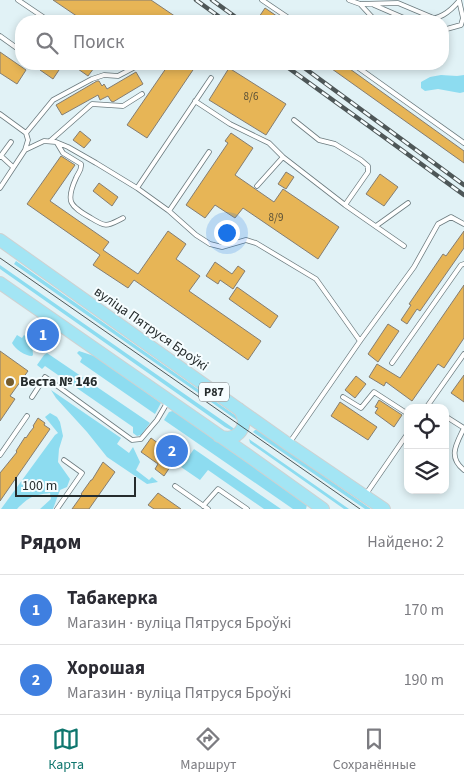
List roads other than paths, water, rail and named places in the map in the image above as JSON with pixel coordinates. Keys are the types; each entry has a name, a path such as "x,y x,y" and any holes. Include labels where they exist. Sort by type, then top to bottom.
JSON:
{"main road":[{"name":"вуліца Пятруся Броўкі","path":"0,240 268,430 384,509"},
{"name":"Р87","path":"0,283 249,456 315,507"},
{"path":"219,436 224,438 232,437 240,431 244,418 238,408"},
{"path":"249,456 244,449 245,437 255,428 268,430"}],"lane":[{"path":"18,0 39,15"},
{"path":"262,0 284,15"},
{"path":"349,0 360,4 398,3 426,15"},
{"path":"444,15 451,11 458,1"},
{"path":"449,28 460,25 463,18 458,1"},
{"path":"360,4 370,15"},
{"path":"372,4 397,15"},
{"path":"0,36 15,47"},
{"path":"26,133 53,100 92,78 104,75 118,76 129,70"},
{"path":"361,70 464,143"},
{"path":"137,188 210,78"},
{"path":"50,141 92,104 123,106 142,94"},
{"path":"195,101 230,124 269,143 282,157 345,205 404,246"},
{"path":"0,114 26,133 28,140 25,150 0,188"},
{"path":"294,120 319,140 335,144 368,166 368,172 345,205"},
{"path":"25,150 44,141 56,142 68,147 137,188 210,244 222,247 246,240 256,243 316,279 360,341"},
{"path":"11,142 0,157 13,168"},
{"path":"56,142 63,153 81,164 82,168 69,194 71,203 79,211 100,224 109,225 123,218"},
{"path":"169,211 209,152"},
{"path":"257,186 282,157"},
{"path":"376,226 408,203"},
{"path":"288,444 414,267 438,224 451,217 464,224"},
{"path":"392,362 461,265 464,264"},
{"path":"429,404 464,354"},
{"path":"32,397 45,377 132,440 141,439 157,420 168,401"},
{"path":"343,397 361,408 374,392 404,411"},
{"path":"0,456 27,416"},
{"path":"449,419 464,428 454,451 456,463 464,470"},
{"path":"365,496 404,439"},
{"path":"57,509 82,473 64,460"},
{"path":"175,486 208,509"},
{"path":"203,506 218,489 247,509"}],"tram line":[{"path":"0,258 360,509"}],"railway":[{"path":"196,0 217,15"},
{"path":"212,0 233,15"},
{"path":"291,70 464,195"},
{"path":"307,70 464,185"}],"place":[{"name":"Табакерка","path":"43,335"},
{"name":"Веста № 146","path":"10,382"},
{"name":"Хорошая","path":"172,451"}]}
